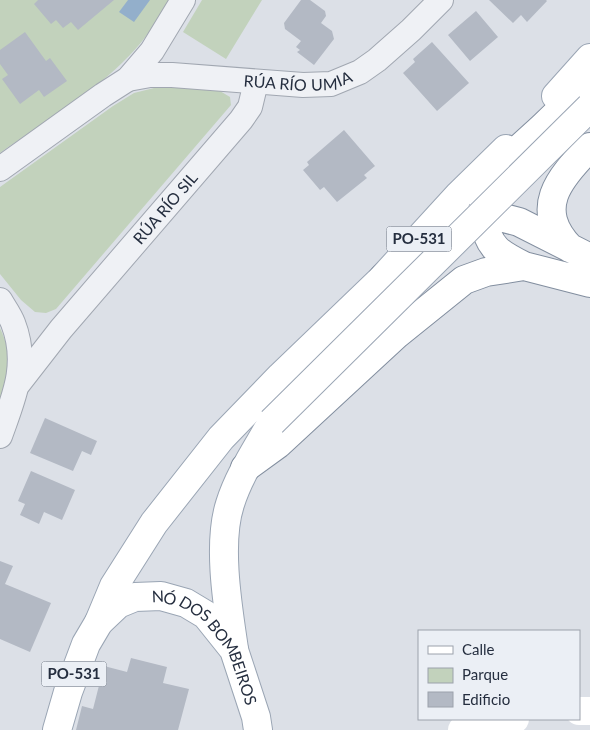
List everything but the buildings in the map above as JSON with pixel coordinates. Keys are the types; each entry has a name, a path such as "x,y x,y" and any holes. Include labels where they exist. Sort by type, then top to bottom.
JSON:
{"main road":[{"name":"PO-531","path":"99,622 114,586 154,523 221,438 280,376 383,278 459,195 541,114 590,58"},
{"path":"584,284 524,266 503,256 494,248 488,238 483,217 483,199 493,178 503,165 568,104 590,78"},
{"name":"PO-531","path":"234,650 225,580 224,542 229,505 245,468 272,422 590,107"},
{"path":"581,254 560,237 555,229 551,207 557,187 590,147"},
{"path":"383,278 442,230 458,221 483,217 500,217 519,222 581,254"},
{"path":"245,468 278,444 397,334 464,280 486,272 524,266"},
{"name":"NÓ DOS BOMBEIROS","path":"56,730 86,644 99,622 118,604 135,597 161,596 186,603 206,615 234,650 259,726"},
{"path":"462,730 510,720"}],"street":[{"path":"0,168 103,95 128,80 152,51 183,0"},
{"name":"RÚA RÍO UMIA","path":"128,80 150,74 172,74 303,85 331,84 360,72 377,60 441,0"},
{"name":"RÚA RÍO SIL","path":"18,383 61,329 241,120 250,107 256,82"},
{"name":"RÚA RÍO SIL","path":"0,300 13,323 21,350 18,383 0,436"},
{"path":"13,323 28,332 43,333 61,329"}],"green space":[{"path":"0,0 169,0 146,37 115,70 84,95 0,153"},
{"path":"202,0 262,0 226,59 183,32"},
{"path":"176,87 220,91 230,97 231,105 56,309 46,313 35,312 21,300 0,274 0,187 134,93 154,88"},
{"path":"0,328 7,349 9,367 0,406"}],"water":[{"path":"128,0 150,0 134,22 119,12"}]}
